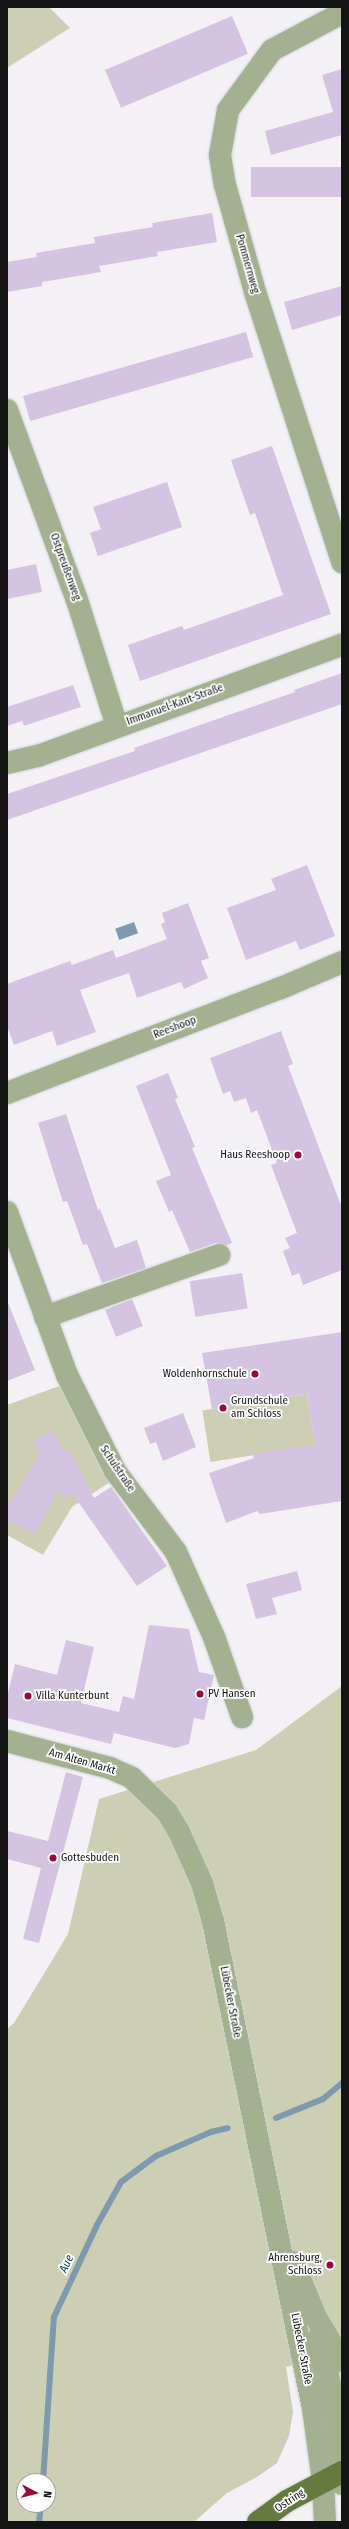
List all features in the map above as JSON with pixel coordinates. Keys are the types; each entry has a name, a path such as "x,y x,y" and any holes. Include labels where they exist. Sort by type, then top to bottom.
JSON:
{"main road":[{"name":"Ostring","path":"258,2522 287,2501 337,2477"}],"street":[{"name":"Pommernweg","path":"342,13 272,50 228,110 220,155 225,185 256,295 342,562"},
{"name":"Ostpreußenweg","path":"7,410 77,600 117,726"},
{"name":"Immanuel-Kant-Straße","path":"7,764 38,756 342,645"},
{"name":"Reeshoop","path":"7,1093 342,962"},
{"name":"Schulstraße","path":"7,1212 67,1375 101,1446 115,1471 179,1558 214,1638 242,1717"},
{"path":"45,1317 219,1255"},
{"name":"Am Alten Markt","path":"7,1742 110,1768 132,1778 167,1812"},
{"name":"Lübecker Straße","path":"167,1812 179,1832 205,1890 271,2198 313,2408 337,2477"},
{"name":"Lübecker Straße","path":"271,2198 296,2268 317,2319 342,2361"},
{"name":"Lübecker Straße","path":"317,2319 336,2421 337,2477"},
{"path":"325,2522 337,2477"}],"green space":[{"path":"7,7 49,7 70,28 7,68"},
{"path":"62,1385 110,1482 72,1507 43,1555 7,1535 7,1405"},
{"path":"307,1394 315,1445 210,1462 202,1411"},
{"path":"342,1686 342,2353 286,2367 293,2412 289,2436 277,2463 257,2477 227,2493 194,2522 7,2522 7,2029 14,2023 68,1934 99,1799 256,1750"}],"water":[{"path":"134,922 138,933 119,940 115,929"}],"building":[{"path":"232,16 248,54 121,108 105,70"},
{"path":"342,69 342,135 271,155 265,131 333,112 322,75"},
{"path":"251,167 342,167 342,197 251,197"},
{"path":"212,213 217,242 157,252 158,256 99,266 101,272 42,282 42,286 7,292 7,262 37,257 36,253 95,243 94,237 153,227 152,223"},
{"path":"342,286 342,315 292,330 284,302"},
{"path":"246,332 253,357 30,421 23,396"},
{"path":"272,446 331,614 140,681 128,645 182,626 184,630 283,595 255,513 250,515 231,460"},
{"path":"167,482 182,527 98,556 90,533 101,529 93,507"},
{"path":"36,564 42,592 7,599 7,570"},
{"path":"342,673 342,704 7,820 7,794 135,751 134,748 295,692 294,690"},
{"path":"73,685 81,707 24,726 22,721 7,726 7,707"},
{"path":"307,865 335,936 300,950 296,941 246,960 227,908 276,890 271,879"},
{"path":"188,903 209,958 201,961 208,978 184,989 181,982 137,998 129,973 80,990 96,1032 57,1046 52,1031 14,1045 7,1026 7,984 70,961 72,965 113,950 116,958 167,939 161,924 165,922 162,913"},
{"name":"Haus Reeshoop","path":"281,1031 293,1064 288,1066 342,1208 342,1270 303,1285 299,1273 292,1276 283,1251 290,1248 285,1238 297,1233 271,1165 277,1163 257,1110 251,1113 246,1098 234,1102 230,1091 223,1094 210,1058"},
{"path":"168,1073 178,1098 175,1099 195,1147 192,1148 232,1243 227,1245 215,1243 190,1252 172,1210 169,1212 156,1181 171,1175 136,1086"},
{"path":"66,1114 98,1210 100,1209 115,1248 137,1240 146,1268 102,1283 87,1244 83,1245 67,1201 63,1202 38,1123"},
{"path":"242,1273 248,1309 195,1317 190,1281"},
{"path":"132,1299 143,1326 116,1337 105,1310"},
{"path":"7,1300 35,1370 7,1381"},
{"path":"342,1332 342,1501 260,1514 257,1511 226,1523 209,1473 254,1458 252,1454 315,1445 307,1394 212,1409 202,1353"},
{"path":"183,1413 196,1447 163,1461 156,1442 150,1444 144,1428"},
{"path":"51,1430 65,1451 69,1449 94,1498 111,1487 167,1566 137,1586 72,1493 65,1498 59,1489 35,1534 7,1520 7,1507 40,1453 33,1442"},
{"path":"297,1571 302,1590 272,1598 277,1614 256,1619 246,1584"},
{"path":"149,1625 189,1629 199,1672 214,1675 204,1720 194,1718 189,1744 175,1748 114,1733 111,1744 7,1718 7,1697 15,1664 57,1675 66,1640 94,1647 81,1703 119,1712 123,1696 134,1699"},
{"name":"Gottesbuden","path":"66,1772 83,1777 39,1943 23,1939 41,1868 7,1859 7,1831 48,1841"}],"waterway":[{"name":"Aue","path":"276,2118 323,2099 342,2083"},
{"name":"Aue","path":"44,2473 54,2317 97,2225 121,2182 156,2156 211,2132 228,2128"},
{"name":"Aue","path":"39,2522 40,2513"}],"place":[{"name":"Haus Reeshoop","path":"298,1155"},
{"name":"Woldenhornschule","path":"255,1374"},
{"name":"Grundschule am Schloss","path":"223,1408"},
{"name":"PV Hansen","path":"200,1694"},
{"name":"Villa Kunterbunt","path":"28,1696"},
{"name":"Gottesbuden","path":"53,1858"},
{"name":"Ahrensburg, Schloss","path":"330,2265"}]}
